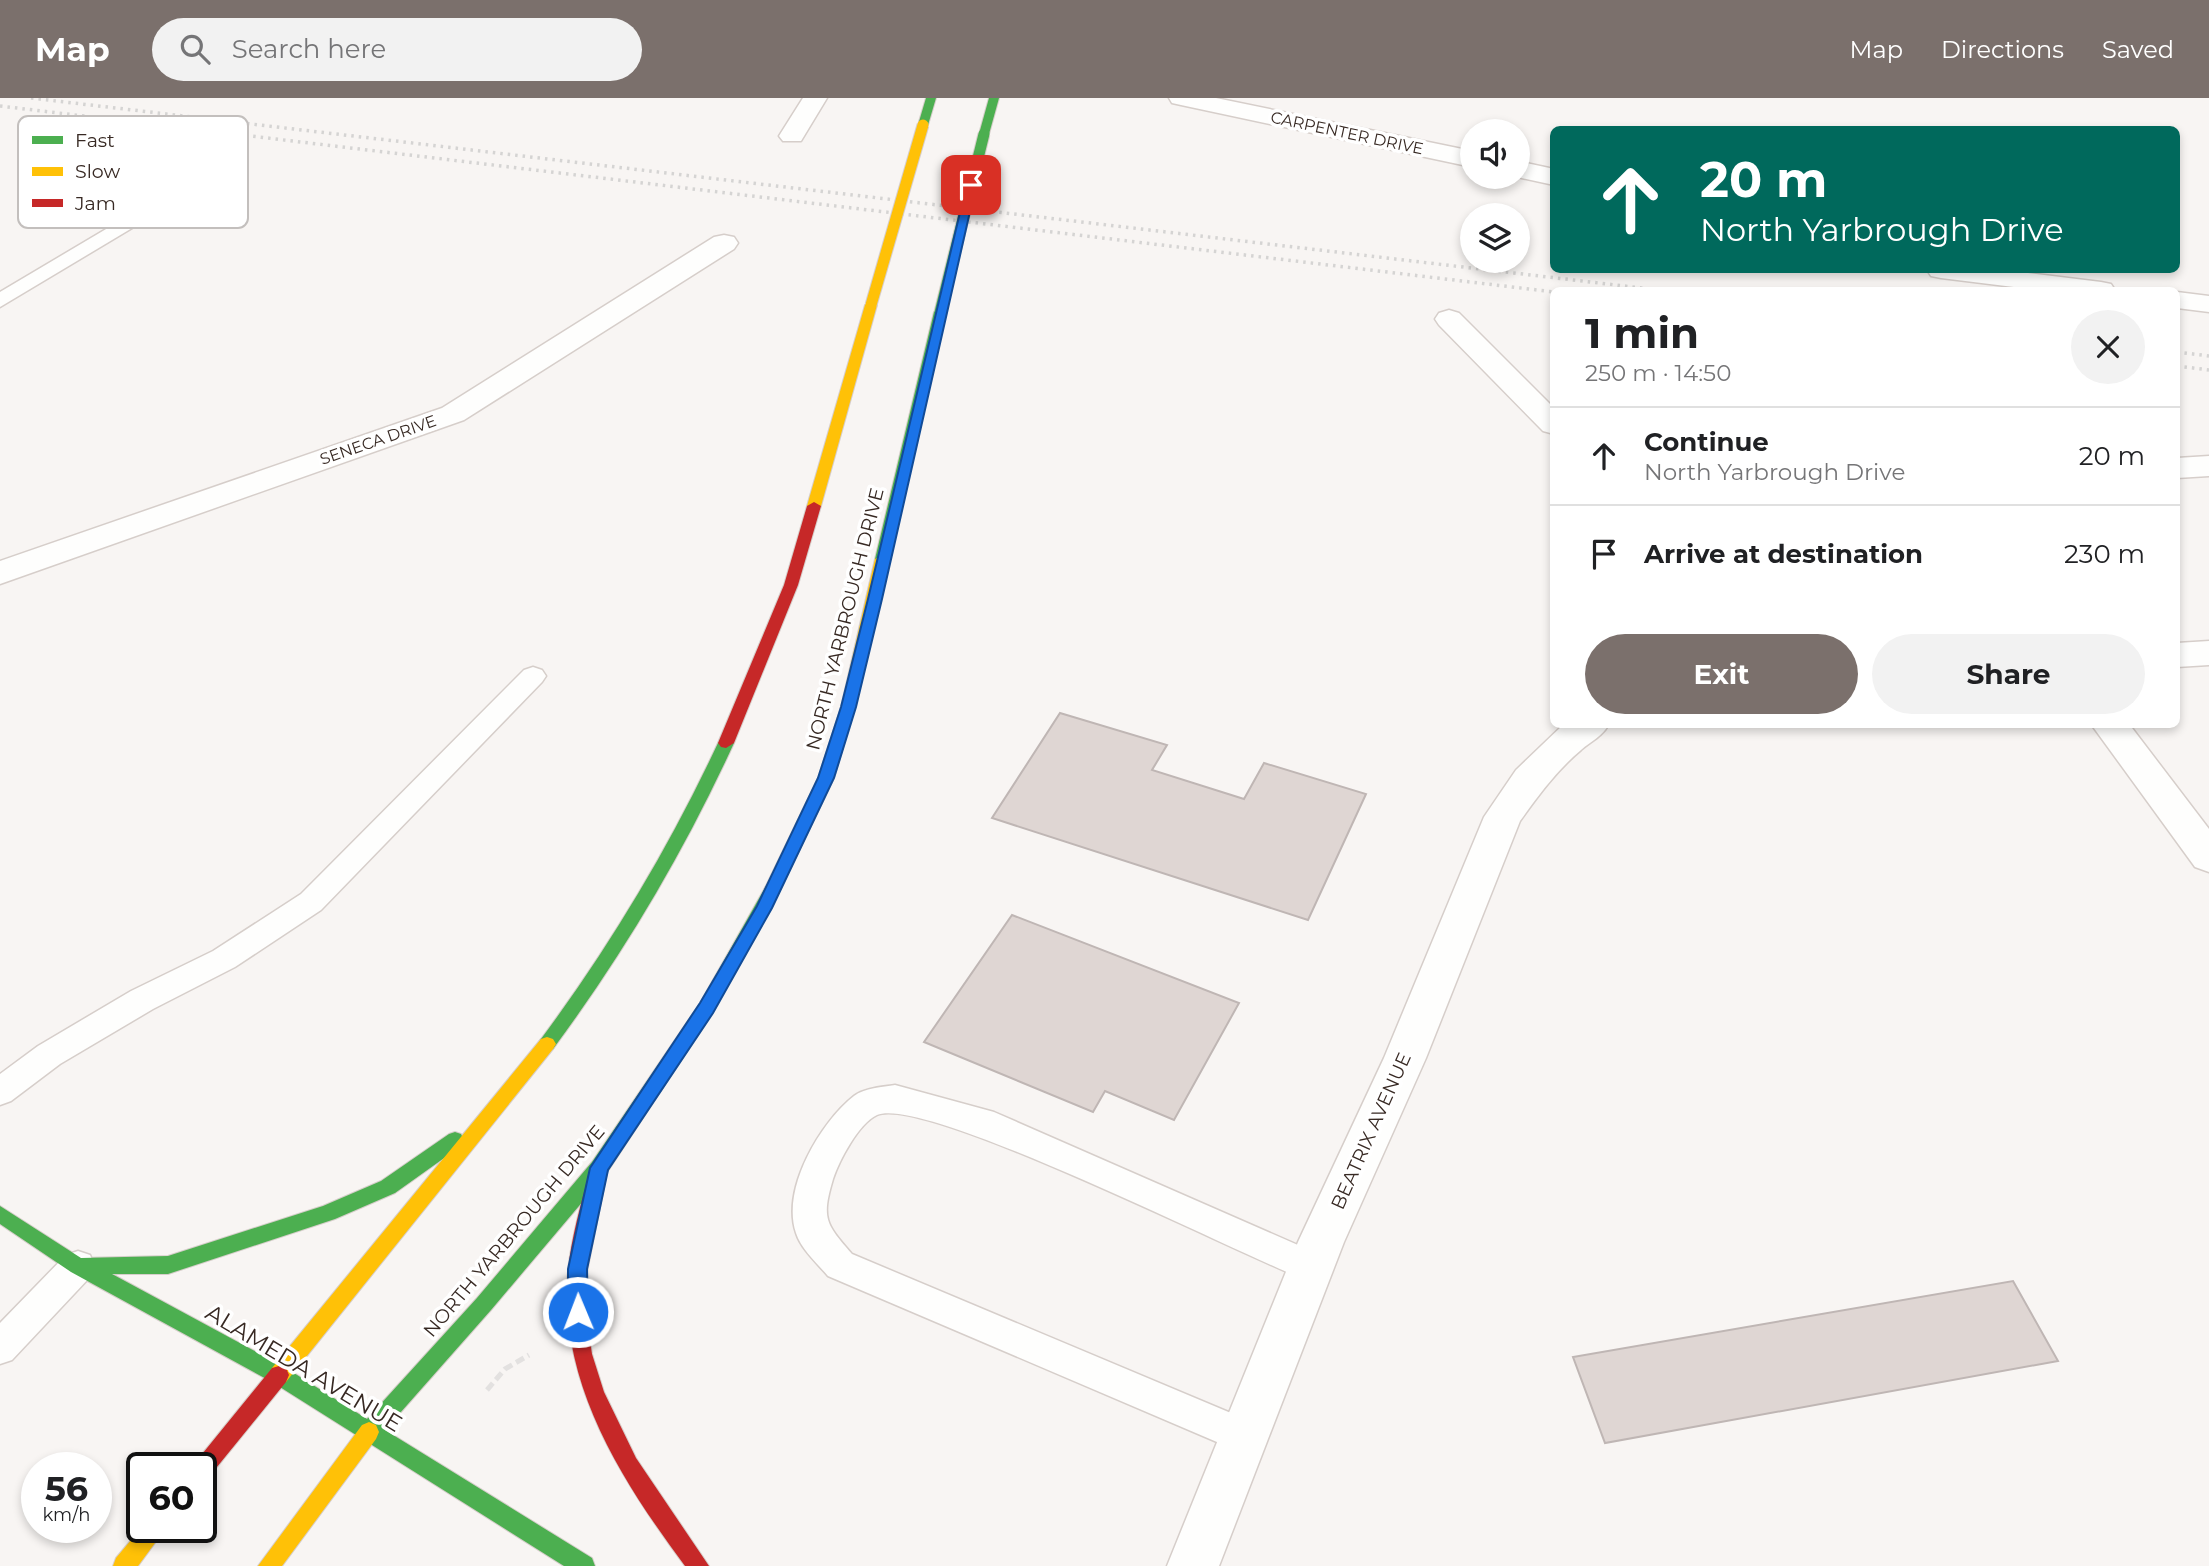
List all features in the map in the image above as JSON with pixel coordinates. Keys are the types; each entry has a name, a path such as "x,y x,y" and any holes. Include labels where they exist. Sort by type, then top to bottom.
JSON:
{"main road":[{"path":"217,1452 494,1113 595,981 699,804 750,690 790,585 931,98"},
{"name":"NORTH YARBROUGH DRIVE","path":"269,1566 369,1432 484,1304 599,1168 706,1008 764,908 826,778 848,707 940,312 994,98"},
{"path":"78,1266 168,1265 328,1213 388,1186 494,1113"},
{"path":"599,1168 578,1269 579,1343 590,1390 612,1440 647,1499 698,1566"},
{"name":"ALAMEDA AVENUE","path":"0,1214 78,1266 279,1376 584,1566"},
{"path":"124,1566 143,1543"}],"street":[{"path":"792,136 815,98"},
{"name":"CARPENTER DRIVE","path":"1181,98 1460,156"},
{"path":"1530,172 1550,176"},
{"name":"SENECA DRIVE","path":"0,573 453,414 724,243"},
{"path":"1965,273 2077,287"},
{"path":"2180,300 2209,304"},
{"path":"1449,319 1550,421"},
{"path":"2180,468 2209,466"},
{"path":"2180,655 2209,653"},
{"name":"BEATRIX AVENUE","path":"1193,1566 1311,1267 1405,1058 1503,817 1529,780 1568,740 1585,728"},
{"path":"2112,728 2209,857"}],"lane":[{"path":"0,301 120,228"},
{"path":"0,1092 49,1055 142,1000 224,959 311,902 533,676"},
{"path":"1244,1436 840,1265 812,1232 808,1206 827,1149 866,1104 895,1098 984,1122 1311,1267"},
{"path":"0,1348 78,1266"}],"path":[{"path":"487,1390 505,1369 528,1355"}],"building":[{"path":"1060,713 1167,745 1152,770 1244,799 1264,763 1366,794 1308,920 992,818"},
{"path":"1012,915 1239,1003 1174,1120 1105,1091 1093,1112 924,1042"},
{"path":"2013,1281 2058,1361 1605,1443 1573,1357"}],"railway":[{"path":"31,98 184,116"},
{"path":"0,106 84,116"},
{"path":"248,124 1633,287"},
{"path":"248,136 1550,292"},
{"path":"2180,352 2209,356"},
{"path":"2180,366 2209,370"}],"traffic: fast":[{"path":"923,125 931,98"},
{"path":"984,134 994,98"},
{"path":"940,312 984,134"},
{"path":"882,559 940,312"},
{"path":"547,1044 598,973 645,899 688,822 726,743"},
{"path":"369,1432 484,1304 599,1168 706,1008 772,890"},
{"path":"82,1266 168,1265 258,1237 328,1213 388,1187 455,1140"},
{"path":"0,1214 78,1266 279,1375 584,1566"}],"traffic: slow":[{"path":"871,305 923,125"},
{"path":"814,506 871,305"},
{"path":"772,890 826,778 848,707 882,559"},
{"path":"279,1375 547,1044"},
{"path":"269,1566 369,1432"},
{"path":"124,1566 143,1543"}],"traffic: jam":[{"path":"726,743 791,585 814,506"},
{"path":"598,1172 577,1272 577,1314 583,1354 609,1429 650,1500 698,1566"},
{"path":"216,1452 279,1375"}],"route":[{"path":"578,1312 578,1269 599,1168 706,1008 764,908 826,778 848,707 875,599 971,185"}]}
